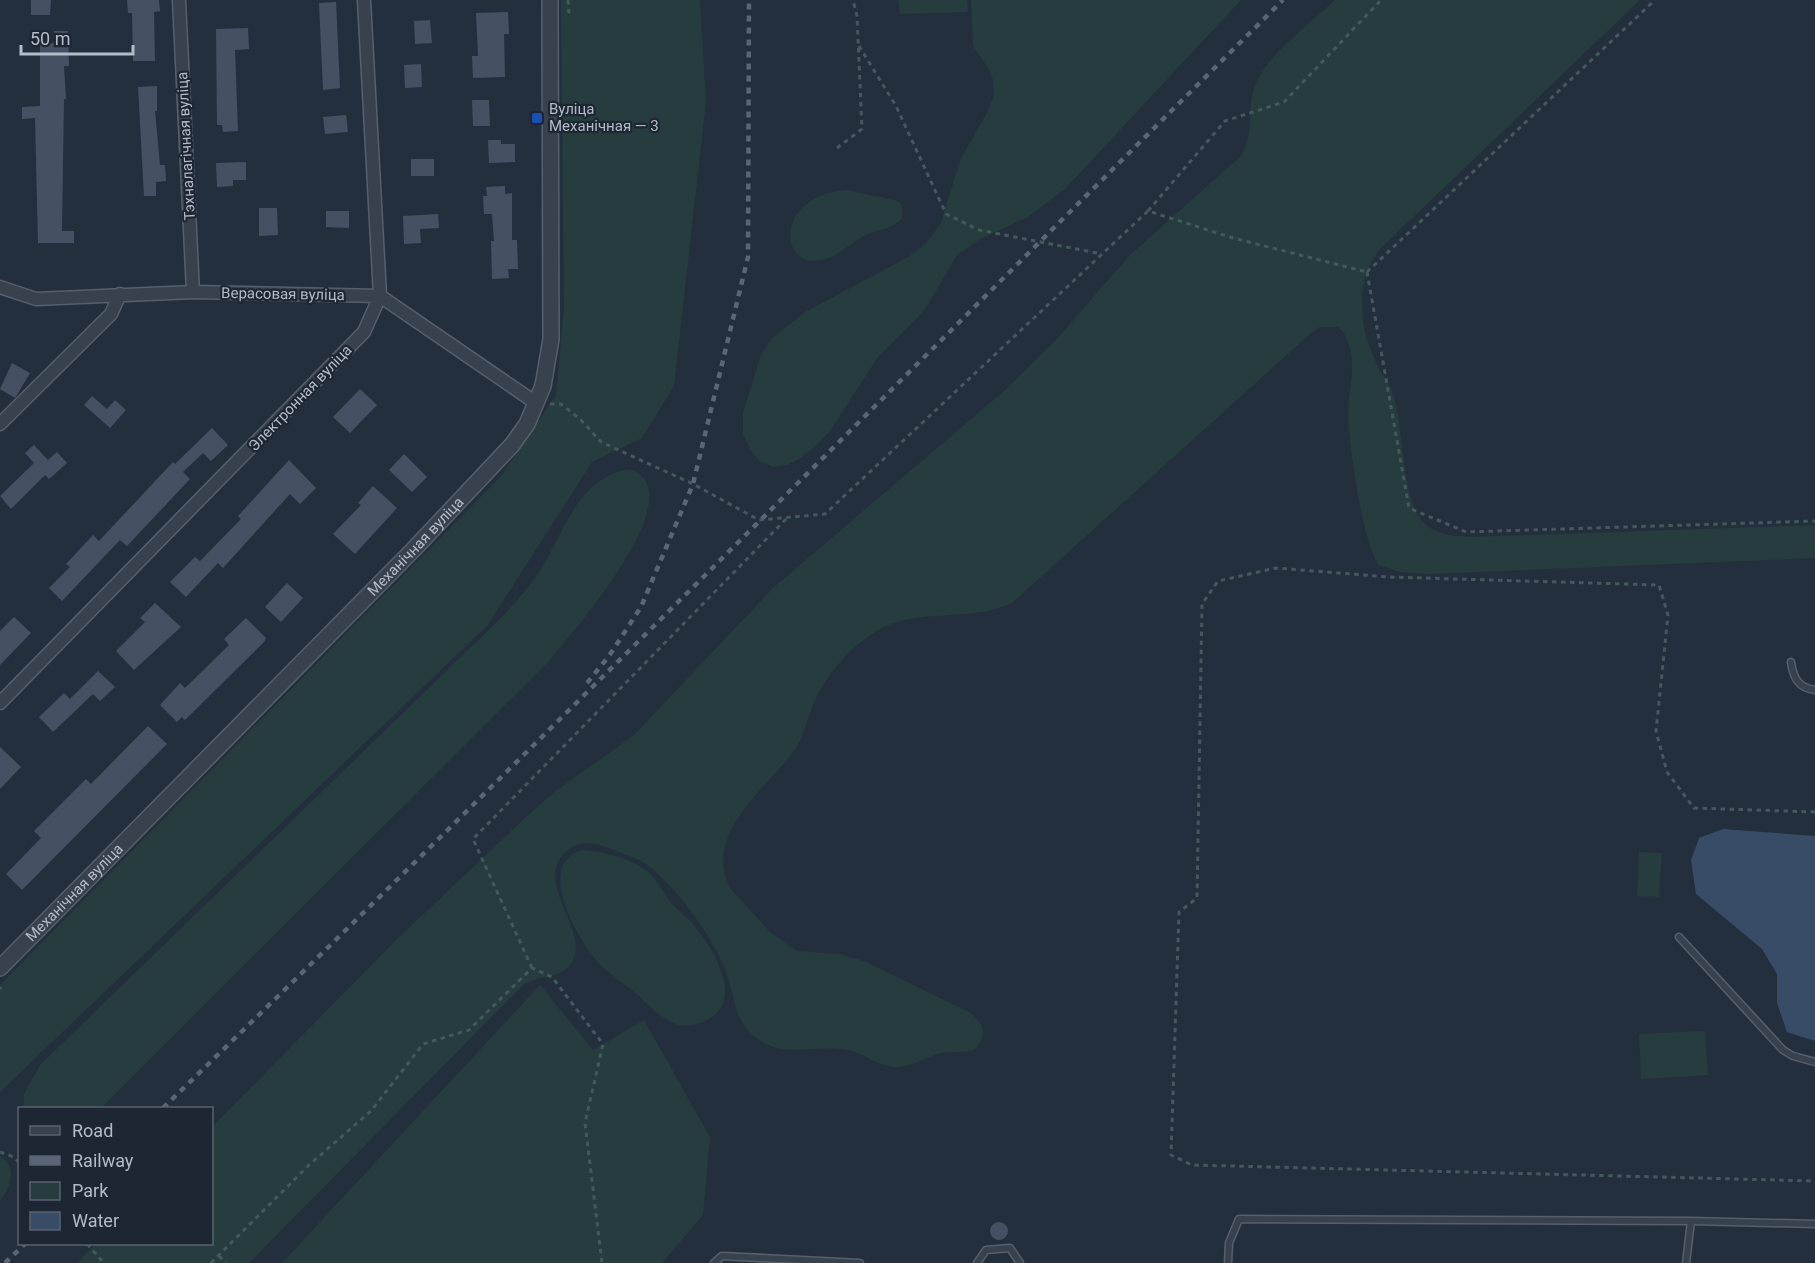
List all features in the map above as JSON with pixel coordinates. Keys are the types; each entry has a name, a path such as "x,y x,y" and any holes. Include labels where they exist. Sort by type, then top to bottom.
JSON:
{"street":[{"name":"Тэхналагічная вуліца","path":"179,0 193,292"},
{"name":"Электронная вуліца","path":"0,703 364,332 380,297 364,0"},
{"name":"Механічная вуліца","path":"0,968 496,463 527,424 543,386 551,339 550,0"},
{"name":"Верасовая вуліца","path":"0,287 36,300 193,292 380,297"},
{"path":"0,424 111,314 120,294"},
{"path":"380,297 536,403"}],"lane":[{"path":"1791,662 1793,676 1798,682 1815,690"},
{"path":"1679,937 1783,1050 1793,1056 1815,1062"},
{"path":"1228,1263 1229,1243 1239,1219 1690,1221 1815,1224"},
{"path":"1686,1263 1690,1221"},
{"path":"977,1263 986,1250 1010,1248 1020,1263"},
{"path":"714,1263 722,1256 860,1263"}],"path":[{"path":"568,0 569,15"},
{"path":"837,148 862,129 857,16 853,0"},
{"path":"536,403 561,404 580,419 601,442 693,484 759,520 825,514 1148,211 1225,121 1284,102 1381,0"},
{"path":"1367,272 1655,0"},
{"path":"859,46 896,106 946,214 979,230 1102,254"},
{"path":"1148,211 1233,238 1367,272"},
{"path":"1367,272 1409,508 1466,532 1815,521"},
{"path":"602,1263 585,1123 603,1044 552,977 532,968 473,839 788,517"},
{"path":"1815,812 1694,808 1667,772 1656,731 1668,615 1659,585 1389,577 1276,568 1218,581 1202,604 1197,898 1179,912 1171,1155 1192,1165 1815,1181"},
{"path":"211,1263 309,1165 371,1111 423,1044 469,1030 532,968"},
{"path":"0,1152 18,1162"},
{"path":"88,1245 104,1263"},
{"path":"219,1256 226,1263"}],"green space":[{"path":"561,0 700,0 706,102 674,386 642,438 592,462 487,626 0,1092 0,985 502,475 556,395 564,308"},
{"path":"898,0 967,0 968,12 900,14"},
{"path":"971,0 1241,0 1065,189 1028,217 980,239 957,255 924,311 878,357 830,431 814,448 787,465 773,467 759,461 750,450 743,434 743,413 761,355 772,338 805,312 910,256 925,244 940,225 961,158 988,111 994,95 993,80 988,68 973,46"},
{"path":"1335,0 1640,0 1380,249 1369,268 1362,296 1365,332 1376,363 1389,385 1397,408 1411,498 1417,512 1429,527 1440,532 1472,537 1815,525 1815,558 1430,574 1400,572 1379,565 1373,554 1362,517 1351,449 1348,416 1352,369 1350,346 1338,327 1320,327 1012,603 979,612 910,619 894,623 878,630 858,644 824,683 796,748 755,795 731,830 725,849 724,868 730,888 771,933 797,951 839,954 864,961 969,1012 978,1020 983,1030 981,1040 973,1050 942,1053 909,1065 892,1067 848,1050 824,1048 789,1050 767,1045 744,1026 737,1011 723,964 696,918 674,890 651,868 638,860 603,846 576,845 559,861 555,875 557,890 575,937 576,952 570,965 560,973 522,986 249,1263 77,1263 95,1245 213,1245 213,1126 398,938 526,817 553,793 634,735 773,588 1005,390 1055,341 1130,255 1241,156 1250,129 1252,98 1259,77 1277,53"},
{"path":"847,190 898,201 902,206 902,218 894,225 867,234 838,254 822,260 807,260 797,254 791,244 791,231 795,217 806,204 823,195"},
{"path":"629,469 646,482 649,504 640,532 624,562 603,593 550,660 102,1107 23,1107 24,1094 40,1065 503,616 537,575 566,522 585,494 597,483"},
{"path":"582,850 616,856 633,862 647,871 671,903 689,919 701,934 719,964 724,980 725,995 721,1008 710,1018 684,1026 668,1020 606,970 588,950 571,919 564,902 561,885 562,870 568,858"},
{"path":"1639,852 1662,853 1659,897 1637,896"},
{"path":"540,985 593,1050 644,1020 710,1137 703,1215 662,1263 282,1263"},
{"path":"1705,1031 1708,1075 1641,1079 1639,1034"},
{"path":"0,1156 9,1166 11,1177 10,1184 0,1201"}],"water":[{"path":"1723,829 1815,836 1815,1041 1787,1032 1777,1003 1777,974 1762,949 1696,894 1691,860 1699,838"}],"building":[{"path":"31,0 51,0 50,15 31,15"},
{"path":"127,0 159,0 160,11 154,12 155,61 133,61 132,13 128,13"},
{"path":"336,2 340,88 323,90 319,3"},
{"path":"508,12 509,34 504,34 505,77 473,78 472,56 478,56 476,13"},
{"path":"430,20 432,43 415,44 414,21"},
{"path":"248,28 249,49 235,50 238,131 223,132 222,125 217,125 216,29"},
{"path":"54,31 68,31 69,66 64,66 66,99 64,99 62,231 74,231 74,243 38,243 35,118 22,119 22,107 40,106 40,44 54,43"},
{"path":"421,64 422,87 405,88 404,65"},
{"path":"157,86 157,111 155,111 160,165 165,165 166,181 156,182 156,196 144,196 138,87"},
{"path":"472,100 489,100 490,126 473,126"},
{"path":"346,115 348,132 325,134 323,117"},
{"path":"488,140 501,140 501,144 515,144 515,162 489,163"},
{"path":"411,159 434,159 434,176 411,176"},
{"path":"246,162 246,180 233,180 233,186 217,187 216,163"},
{"path":"505,186 505,194 512,193 512,240 517,240 518,269 508,269 509,278 492,279 491,241 494,241 492,214 484,214 483,196 487,196 486,187"},
{"path":"259,208 277,208 278,235 259,236"},
{"path":"326,211 349,211 349,228 326,227"},
{"path":"438,214 439,228 420,229 421,243 404,244 403,216"},
{"path":"12,363 30,373 15,398 0,389"},
{"path":"360,389 377,405 350,433 333,417"},
{"path":"92,396 107,409 115,400 126,410 110,428 84,405"},
{"path":"212,428 228,445 211,461 203,453 183,472 190,479 127,546 120,540 62,601 49,588 70,567 66,564 93,535 99,541 173,462 175,464"},
{"path":"34,445 48,460 57,452 67,463 49,479 45,475 11,509 0,496 34,463 25,453"},
{"path":"404,454 427,477 412,492 389,470"},
{"path":"289,460 316,488 300,504 290,494 223,568 218,563 186,597 170,582 195,557 200,561 241,519 238,516"},
{"path":"373,486 397,508 355,554 333,534 361,505 358,503"},
{"path":"287,583 303,598 281,622 265,607"},
{"path":"155,603 181,627 134,670 116,651 145,622 140,618"},
{"path":"14,617 31,633 0,665 0,631"},
{"path":"246,618 266,638 264,642 185,720 182,717 177,722 160,705 180,683 185,688 229,645 224,639"},
{"path":"98,671 115,687 100,701 93,694 53,732 39,717 64,693 70,699"},
{"path":"148,726 167,744 22,890 6,874 41,838 34,831 86,779 91,784"},
{"path":"0,747 21,767 0,789"},
{"path":"999,1222 1005,1225 1008,1231 1005,1237 999,1240 993,1237 990,1231 993,1225"}],"railway":[{"path":"587,683 609,656 641,607 693,484 748,257 749,0"},
{"path":"164,1107 585,695 1283,0"},
{"path":"5,1263 24,1245"}],"place":[{"name":"Вуліца Механічная — 3","path":"537,118"}]}
